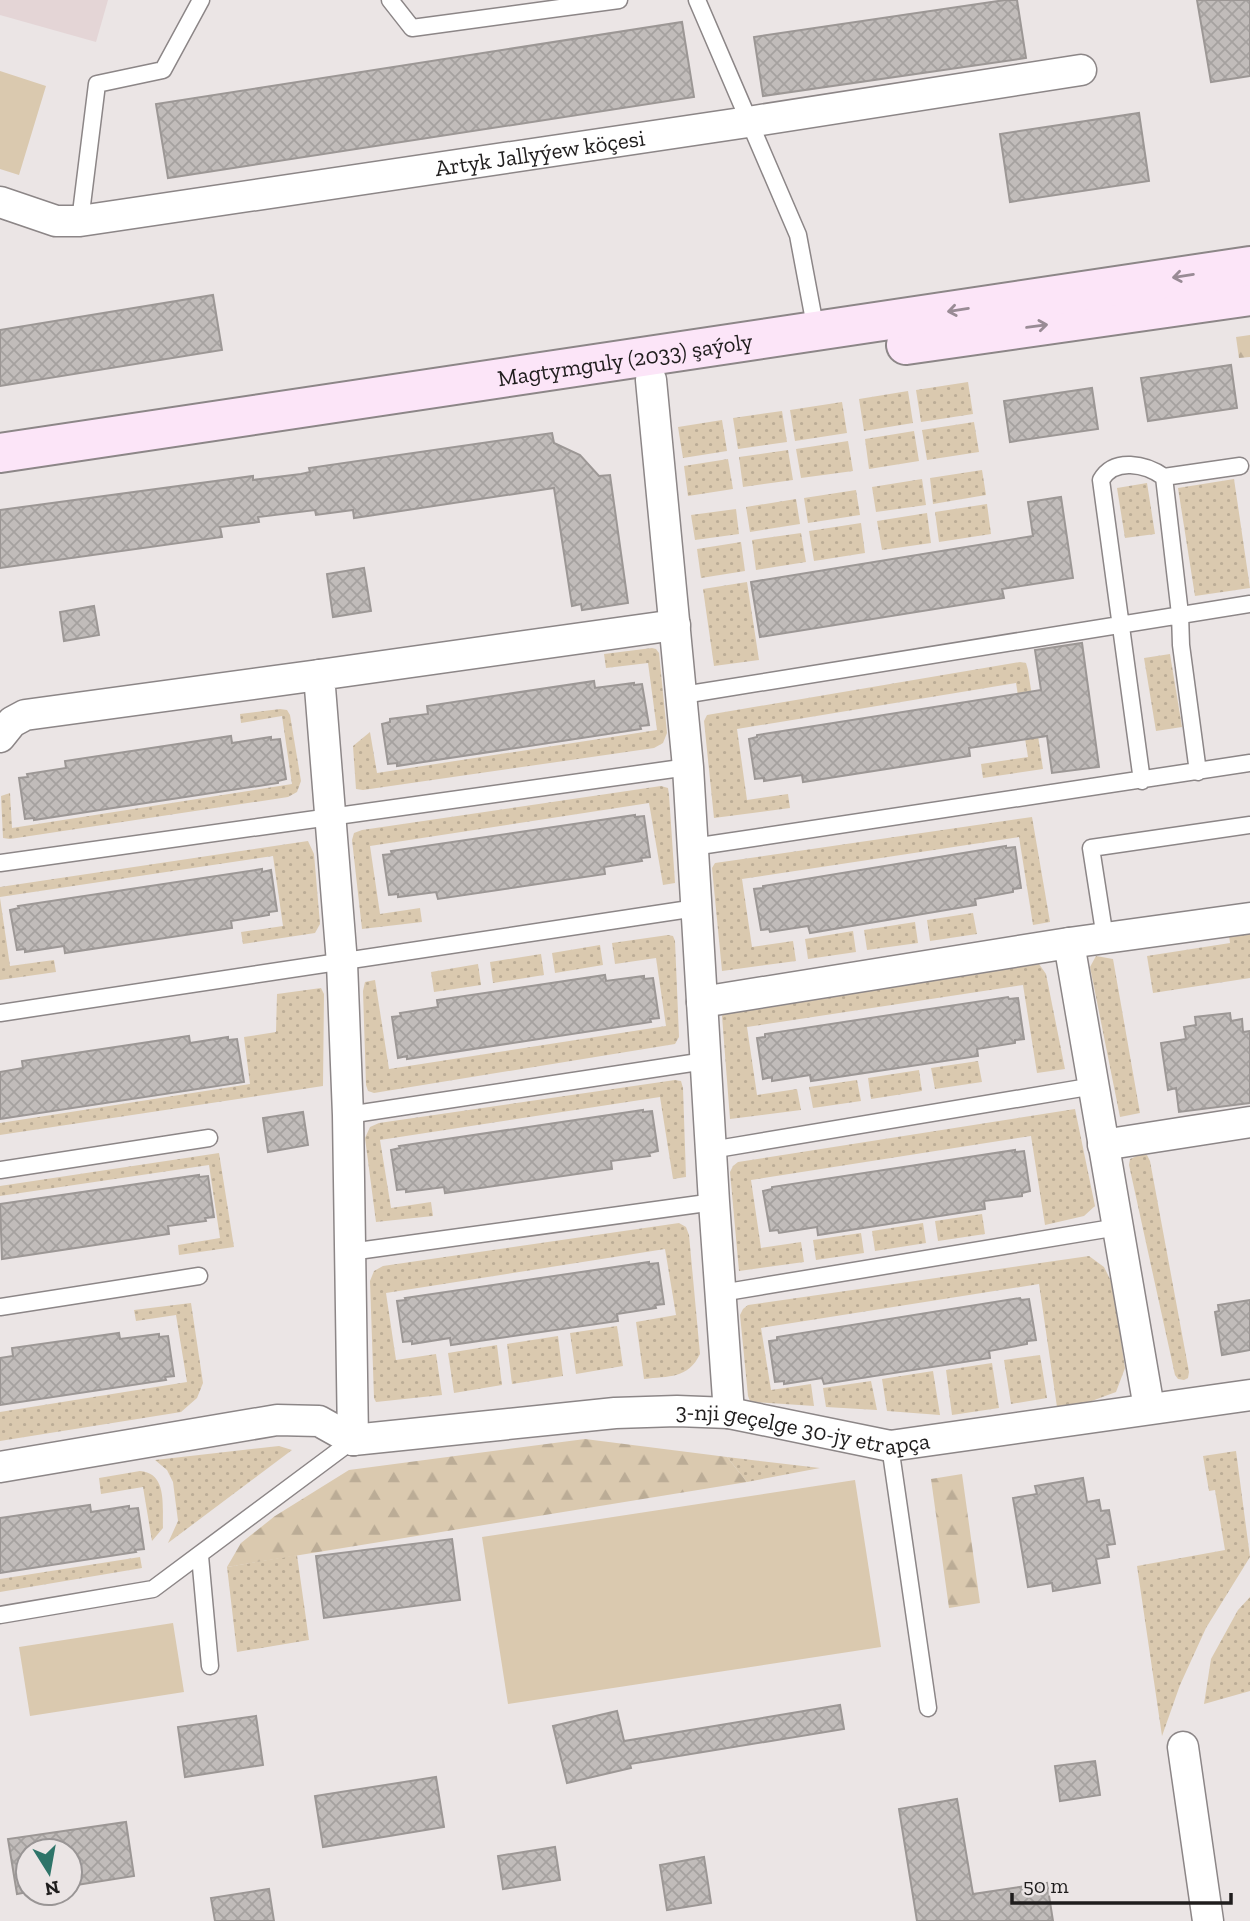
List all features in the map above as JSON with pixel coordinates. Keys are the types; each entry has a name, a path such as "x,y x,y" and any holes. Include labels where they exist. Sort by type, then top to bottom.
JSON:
{"main road":[{"name":"Magtymguly (2033) şaýoly","path":"0,453 1250,266"},
{"name":"Magtymguly (2033) şaýoly","path":"0,477 651,380 1250,296"}],"street":[{"name":"Artyk Jallyýew köçesi","path":"0,201 56,221 80,221 1081,70"},
{"path":"651,380 683,695 729,1413"},
{"path":"0,737 12,723 25,715 675,625"},
{"path":"319,675 342,963 348,1115 353,1440"},
{"path":"702,1002 1069,943 1250,918"},
{"path":"1069,943 1149,1408"},
{"path":"1104,1145 1250,1122"},
{"name":"3-nji geçelge 30-jy etrapça","path":"353,1440 615,1413 729,1413 890,1446 1250,1395"},
{"path":"0,1467 277,1420 319,1421 353,1440"},
{"path":"1183,1747 1208,1921"}],"lane":[{"path":"80,221 97,84 163,70 201,0"},
{"path":"390,0 412,28 619,0"},
{"path":"696,0 799,235 816,331"},
{"path":"1142,781 1101,480 1105,474 1116,468 1133,464 1164,477 1240,466"},
{"path":"1164,477 1180,614 1181,645 1198,772"},
{"path":"683,695 1250,604"},
{"path":"693,847 1250,763"},
{"path":"0,863 688,767"},
{"path":"1105,939 1091,848 1250,825"},
{"path":"0,1013 696,908"},
{"path":"348,1115 705,1061"},
{"path":"711,1150 1094,1086"},
{"path":"0,1170 209,1138"},
{"path":"350,1252 714,1202"},
{"path":"721,1293 1118,1227"},
{"path":"0,1307 199,1276"},
{"path":"0,1615 153,1589 353,1440"},
{"path":"890,1446 928,1708"},
{"path":"200,1556 210,1666"}],"shaded area":[{"path":"0,0 108,0 96,42 0,15"}],"green space":[{"path":"0,71 46,86 19,175 0,169"},
{"path":"1250,335 1250,357 1239,358 1236,337"},
{"path":"968,382 973,414 921,422 916,390"},
{"path":"908,391 913,423 864,431 859,399"},
{"path":"842,402 847,433 795,441 790,410"},
{"path":"782,411 787,442 738,449 733,418"},
{"path":"722,420 727,451 683,458 678,427"},
{"path":"974,422 979,452 927,460 922,430"},
{"path":"914,431 919,461 869,469 865,439"},
{"path":"848,441 853,471 801,478 796,449"},
{"path":"788,450 793,480 743,487 739,457"},
{"path":"728,459 733,489 688,496 684,466"},
{"path":"982,470 986,495 933,504 930,478"},
{"path":"922,479 926,505 876,512 872,487"},
{"path":"1234,479 1250,588 1195,596 1178,488"},
{"path":"1147,483 1155,534 1125,538 1117,488"},
{"path":"856,490 860,515 808,523 804,498"},
{"path":"796,499 800,524 750,532 746,507"},
{"path":"987,504 991,534 939,542 935,512"},
{"path":"736,509 739,534 695,540 691,515"},
{"path":"927,513 931,543 882,550 877,521"},
{"path":"861,523 865,553 814,561 809,531"},
{"path":"801,533 806,562 756,570 752,540"},
{"path":"741,542 745,571 701,578 697,549"},
{"path":"747,582 759,660 714,666 703,589"},
{"path":"652,648 659,653 667,733 663,743 654,748 356,789 353,746 370,732 377,773 657,730 648,663 606,668 604,654"},
{"path":"1170,654 1182,727 1156,731 1144,658"},
{"path":"1026,663 1028,670 1043,769 983,778 981,764 1028,757 1016,683 737,729 747,800 788,794 790,808 714,818 704,721 707,715"},
{"path":"287,710 290,715 301,781 297,792 288,797 3,838 1,796 10,793 12,828 292,784 282,716 241,723 240,714"},
{"path":"661,786 668,788 675,883 663,885 649,803 370,846 380,914 420,908 422,922 362,929 352,840 354,833"},
{"path":"1032,817 1050,922 1033,925 1019,837 742,879 752,947 793,941 796,961 722,971 712,868 715,863"},
{"path":"308,841 314,854 320,924 315,933 243,944 241,932 283,926 273,856 0,897 0,887"},
{"path":"0,898 10,966 54,960 56,972 0,980"},
{"path":"973,913 977,934 930,941 927,920"},
{"path":"915,922 918,943 867,950 864,930"},
{"path":"853,931 856,952 808,959 805,939"},
{"path":"1250,932 1250,978 1153,993 1147,956 1230,943 1229,935"},
{"path":"673,936 675,941 679,1037 675,1044 374,1093 368,1091 363,991 365,982 375,980 389,1069 666,1026 656,958 615,964 612,943"},
{"path":"600,945 603,965 555,973 552,953"},
{"path":"541,954 544,975 493,983 490,962"},
{"path":"1096,956 1113,959 1140,1113 1120,1117 1090,967"},
{"path":"478,964 481,985 434,992 431,972"},
{"path":"1039,964 1046,974 1065,1069 1037,1073 1023,985 747,1027 757,1095 797,1089 801,1110 730,1119 722,1016 727,1010"},
{"path":"321,988 324,994 323,1086 0,1135 0,1123 250,1084 244,1037 276,1032 277,994"},
{"path":"978,1061 982,1082 935,1089 931,1068"},
{"path":"919,1070 922,1091 871,1099 868,1078"},
{"path":"857,1080 861,1101 813,1108 809,1087"},
{"path":"681,1081 683,1088 686,1177 673,1179 660,1097 380,1140 391,1208 431,1202 433,1216 376,1222 365,1138 370,1127 379,1123"},
{"path":"1075,1109 1095,1206 1084,1216 1045,1225 1031,1136 751,1180 761,1248 801,1242 804,1262 739,1271 730,1172 738,1162"},
{"path":"219,1153 234,1247 179,1255 178,1245 220,1238 209,1165 0,1196 0,1186"},
{"path":"1141,1154 1147,1155 1150,1161 1189,1372 1188,1378 1184,1380 1175,1375 1129,1165 1130,1159"},
{"path":"982,1214 985,1234 938,1241 935,1221"},
{"path":"679,1223 686,1227 689,1235 700,1354 684,1372 644,1379 636,1322 676,1315 665,1249 386,1293 396,1360 436,1354 442,1395 376,1402 370,1281 374,1271 383,1266"},
{"path":"923,1223 926,1243 875,1251 872,1231"},
{"path":"861,1233 864,1253 816,1260 813,1240"},
{"path":"1089,1256 1104,1267 1113,1285 1125,1368 1116,1392 1089,1402 1057,1407 1039,1284 761,1328 771,1390 811,1384 814,1406 750,1401 740,1315 748,1305"},
{"path":"191,1303 203,1383 197,1398 181,1412 0,1441 0,1412 187,1382 176,1315 136,1321 134,1310"},
{"path":"617,1326 623,1366 576,1374 570,1333"},
{"path":"558,1336 563,1376 512,1384 507,1344"},
{"path":"497,1345 502,1385 454,1393 448,1353"},
{"path":"1040,1355 1047,1398 1011,1404 1004,1360"},
{"path":"992,1363 999,1408 952,1415 946,1370"},
{"path":"933,1371 940,1415 887,1411 882,1379"},
{"path":"871,1381 877,1410 826,1407 823,1388"},
{"path":"585,1439 727,1457 747,1482 227,1567 241,1543 275,1516 349,1470"},
{"path":"279,1446 292,1450 168,1543 178,1521 173,1482 167,1470 155,1460"},
{"path":"1236,1451 1250,1557 1206,1628 1180,1685 1162,1736 1137,1566 1225,1550 1215,1490 1209,1491 1203,1456"},
{"path":"727,1457 820,1468 747,1482"},
{"path":"140,1471 155,1478 162,1492 163,1528 152,1541 143,1487 101,1494 99,1478"},
{"path":"962,1474 980,1603 949,1608 931,1479"},
{"path":"855,1480 881,1647 508,1704 482,1537"},
{"path":"297,1555 309,1640 237,1652 227,1567"},
{"path":"140,1557 142,1568 0,1592 0,1579"},
{"path":"1250,1597 1250,1691 1204,1704 1211,1659 1238,1610"},
{"path":"173,1623 184,1692 30,1716 19,1647"}],"building":[{"path":"1017,0 1026,58 763,96 754,37"},
{"path":"1197,0 1250,0 1250,76 1211,82"},
{"path":"682,22 694,97 168,178 156,104"},
{"path":"1139,113 1149,181 1010,202 1000,134"},
{"path":"213,295 222,350 0,386 0,330"},
{"path":"1231,365 1237,408 1148,421 1141,378"},
{"path":"1092,388 1098,429 1010,442 1004,401"},
{"path":"552,433 554,443 580,455 599,476 610,475 628,603 582,610 581,604 572,606 554,488 354,518 353,510 316,515 315,510 258,517 259,522 220,527 222,537 0,568 0,510 253,476 253,480 301,474 310,472 309,468"},
{"path":"1061,497 1073,578 1002,589 1004,598 760,637 751,582 1033,536 1028,502"},
{"path":"364,568 371,611 333,617 327,574"},
{"path":"94,606 99,635 64,641 60,612"},
{"path":"1082,643 1099,767 1052,773 1047,736 969,748 970,756 803,782 802,775 764,781 764,778 755,779 749,739 757,735 1041,690 1035,650"},
{"path":"594,681 595,688 642,684 649,725 640,726 641,729 397,766 397,763 388,764 382,724 390,722 390,719 428,714 427,706"},
{"path":"231,736 232,743 271,737 271,740 280,739 286,779 278,783 34,820 25,819 19,778 28,777 27,774 66,768 65,761"},
{"path":"635,815 644,816 650,857 641,858 642,861 604,867 605,874 438,899 436,892 398,897 398,894 389,895 383,855 392,854 391,851"},
{"path":"1006,846 1015,847 1021,888 975,899 976,905 810,933 808,926 770,932 769,929 761,930 754,889"},
{"path":"262,869 262,872 271,870 277,911 269,912 269,915 231,921 232,928 65,953 64,946 25,952 25,949 17,950 10,910 19,908 18,906"},
{"path":"605,975 606,981 644,976 644,979 653,978 659,1018 650,1019 651,1022 407,1059 407,1056 398,1058 392,1017 401,1016 400,1013 438,1007 437,1000"},
{"path":"1008,997 1018,998 1024,1039 977,1049 978,1056 811,1081 810,1075 772,1081 772,1077 763,1079 757,1038 765,1037 765,1034"},
{"path":"1230,1013 1231,1021 1242,1019 1243,1032 1250,1031 1250,1103 1179,1112 1176,1088 1168,1090 1161,1043 1186,1039 1184,1027 1196,1025 1195,1017"},
{"path":"189,1036 190,1043 228,1037 228,1040 237,1039 244,1082 0,1119 0,1072 23,1068 22,1061"},
{"path":"643,1110 652,1111 658,1151 649,1153 650,1156 611,1161 612,1169 445,1193 444,1187 406,1192 406,1189 397,1190 391,1150 400,1148 399,1146"},
{"path":"303,1112 308,1145 268,1152 263,1118"},
{"path":"1015,1150 1024,1151 1030,1191 1022,1193 1022,1196 984,1201 985,1209 818,1235 817,1227 779,1233 778,1230 770,1231 763,1191 772,1187"},
{"path":"199,1175 208,1176 214,1217 205,1218 206,1221 168,1226 169,1234 2,1259 0,1204"},
{"path":"649,1262 658,1263 664,1304 655,1305 656,1308 617,1314 618,1321 451,1345 450,1338 412,1344 412,1341 403,1342 397,1301 406,1300 405,1298"},
{"path":"1020,1298 1029,1299 1036,1340 989,1351 990,1358 824,1384 822,1378 784,1384 784,1381 775,1382 769,1341 777,1340 777,1337"},
{"path":"1250,1300 1250,1350 1222,1355 1215,1312 1219,1311 1218,1305"},
{"path":"119,1333 120,1339 159,1334 159,1337 168,1336 174,1376 165,1377 166,1380 0,1405 0,1358 13,1356 12,1348"},
{"path":"1083,1478 1087,1502 1099,1500 1101,1511 1109,1510 1115,1544 1107,1545 1109,1557 1096,1559 1100,1583 1053,1591 1052,1583 1028,1587 1013,1498 1037,1494 1035,1486"},
{"path":"90,1505 91,1512 129,1506 129,1509 138,1508 144,1549 0,1573 0,1518"},
{"path":"452,1539 460,1600 324,1618 316,1556"},
{"path":"840,1705 844,1729 630,1764 631,1768 567,1783 553,1726 617,1711 624,1741"},
{"path":"256,1716 263,1765 185,1777 178,1727"},
{"path":"1095,1761 1100,1795 1060,1801 1055,1766"},
{"path":"436,1777 444,1827 323,1847 315,1796"},
{"path":"957,1799 973,1894 1047,1883 1053,1921 917,1921 899,1809"},
{"path":"126,1822 134,1876 84,1884 84,1837 22,1837"},
{"path":"14,1838 14,1876 8,1839"},
{"path":"555,1847 560,1880 503,1889 498,1856"},
{"path":"704,1857 711,1903 667,1910 660,1865"},
{"path":"269,1889 274,1921 215,1921 211,1898"}]}
